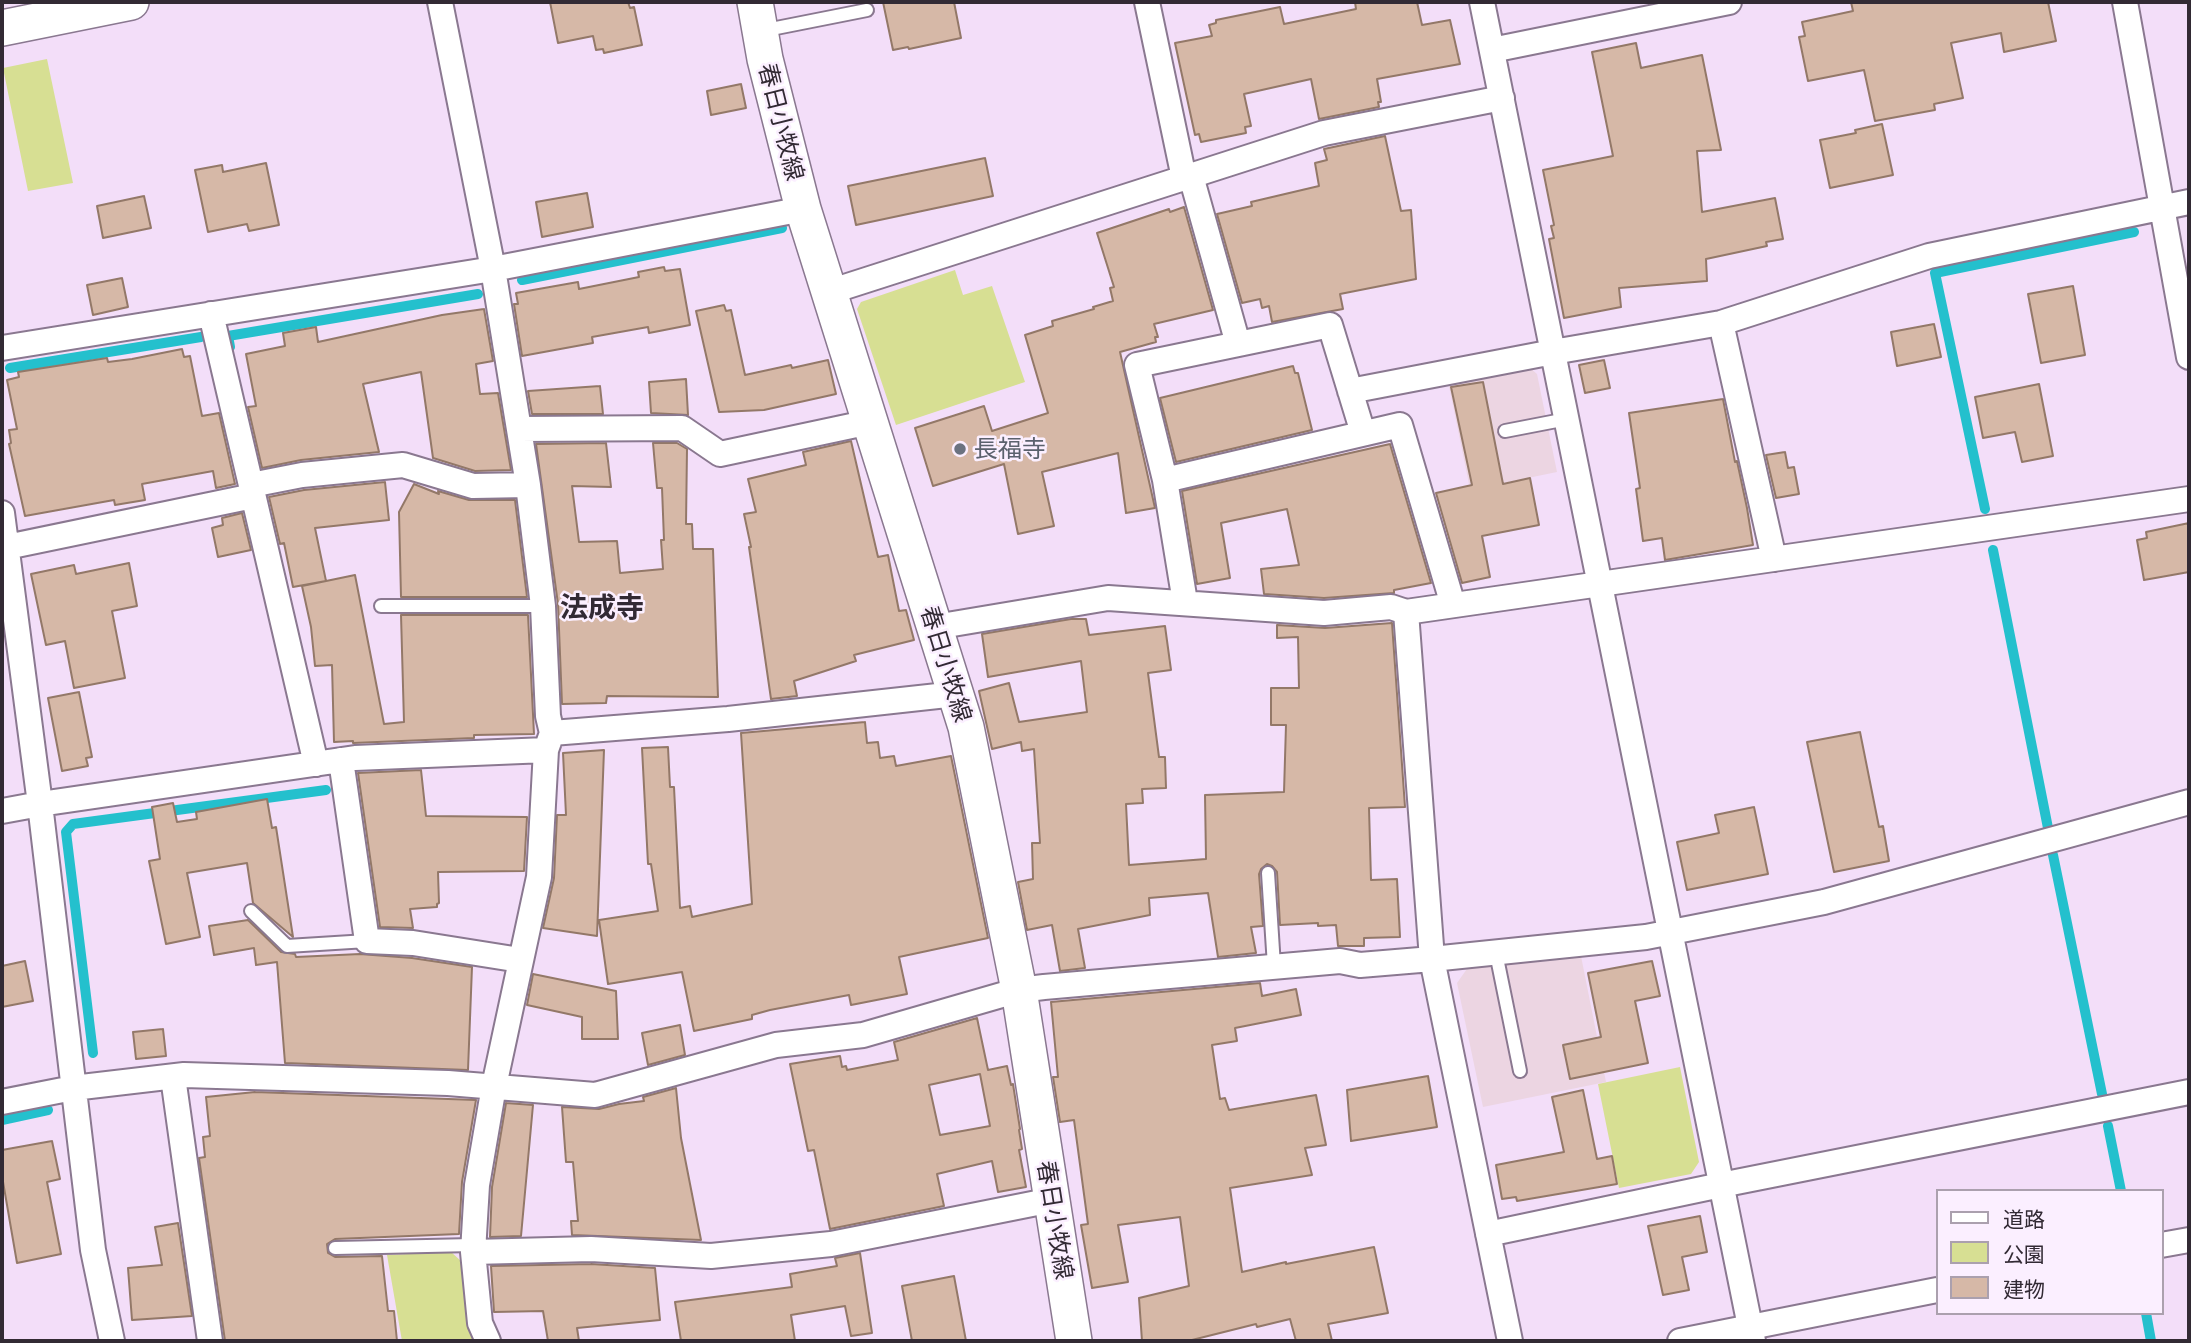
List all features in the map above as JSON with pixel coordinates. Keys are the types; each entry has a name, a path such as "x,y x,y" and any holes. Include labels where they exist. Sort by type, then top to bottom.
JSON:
{"main road":[{"path":"2,28 131,2"},
{"name":"春日小牧線","path":"757,17 803,209 966,727 1019,990 1074,1341"}],"street":[{"path":"440,2 492,269 528,485 543,606 549,742 539,877 494,1086 477,1185 473,1249 480,1323 488,1341"},
{"path":"1147,2 1187,177 1238,344"},
{"path":"1482,2 1752,1334"},
{"path":"1492,50 1729,2"},
{"path":"2125,2 2189,357"},
{"path":"829,292 1324,133 1502,98"},
{"path":"1350,391 1721,323 1929,256 2189,202"},
{"path":"2,348 492,269 803,209"},
{"path":"211,314 316,764"},
{"path":"1721,323 1773,559"},
{"path":"1185,601 1165,480 1137,365 1330,325 1363,433"},
{"path":"519,429 682,428 720,454 870,422"},
{"path":"1165,480 1400,425 1452,605"},
{"path":"4,548 252,490 302,475 403,465 473,486 528,485"},
{"path":"934,627 1108,598 1185,601 1324,613 1391,607 1406,612 2189,499"},
{"path":"2,513 4,548 40,803 93,1250 112,1341"},
{"path":"1406,612 1432,959 1510,1341"},
{"path":"2,811 40,803 341,760 549,742 956,694"},
{"path":"341,760 368,942 412,943 520,960"},
{"path":"2,1102 73,1088 173,1077 264,1076 287,1080 448,1083 595,1094 776,1045 863,1035 1019,990 1340,961 1360,965 1432,959 1670,932 1824,902 2189,802"},
{"path":"173,1077 210,1341"},
{"path":"1488,1234 2189,1092"},
{"path":"473,1249 591,1249 711,1256 831,1244 1052,1200"},
{"path":"2163,1245 2189,1240"},
{"path":"1680,1341 1752,1334 1936,1290"}],"lane":[{"path":"757,17 867,10"},
{"path":"1506,431 1567,419"},
{"path":"381,606 543,606"},
{"path":"1268,873 1274,966"},
{"path":"251,911 287,946 368,942"},
{"path":"1496,953 1520,1071"},
{"path":"335,1248 473,1249"}],"shaded area":[{"path":"1527,365 1537,374 1557,472 1474,489 1473,483 1469,484 1448,381"},
{"path":"1581,956 1606,1082 1483,1107 1457,983 1469,966"}],"green space":[{"path":"47,59 73,183 28,191 3,68"},
{"path":"955,270 963,295 992,286 1025,382 896,425 857,309 861,302"},
{"path":"1680,1067 1699,1162 1691,1174 1619,1188 1598,1084"},
{"path":"451,1252 461,1261 469,1327 476,1341 402,1341 387,1255"}],"building":[{"path":"550,2 628,2 630,8 634,7 642,45 604,53 603,49 596,50 593,36 558,43"},
{"path":"883,2 954,2 961,38 893,50"},
{"path":"1355,2 1417,2 1422,25 1450,20 1460,64 1377,79 1381,102 1378,102 1379,107 1319,119 1311,79 1244,94 1251,126 1245,127 1246,133 1201,142 1199,134 1195,135 1175,43 1212,36 1209,25 1216,23 1216,20 1280,7 1284,24 1356,9"},
{"path":"1851,2 2048,2 2056,41 2004,52 2001,33 1951,43 1963,98 1934,104 1935,110 1875,121 1864,70 1808,81 1799,37 1805,36 1802,22 1853,11"},
{"path":"1636,43 1641,68 1702,55 1721,150 1697,151 1702,212 1775,198 1783,239 1766,242 1767,246 1706,259 1707,281 1619,288 1621,307 1564,318 1549,239 1554,238 1551,226 1554,225 1543,170 1613,156 1592,52"},
{"path":"741,84 746,108 711,115 707,91"},
{"path":"1882,124 1893,175 1830,188 1820,140 1856,133 1855,130"},
{"path":"1385,136 1401,211 1411,210 1416,279 1340,294 1343,309 1272,322 1269,306 1262,308 1260,299 1242,303 1217,214 1252,206 1251,202 1319,186 1315,163 1327,160 1324,149"},
{"path":"985,158 993,196 856,225 848,186"},
{"path":"266,163 279,225 249,231 247,224 208,232 195,170 222,165 223,172"},
{"path":"587,193 593,227 542,237 536,202"},
{"path":"144,196 151,228 103,238 97,206"},
{"path":"1184,207 1213,310 1154,324 1158,337 1155,337 1156,342 1120,352 1155,508 1126,513 1118,453 1042,472 1054,526 1018,534 1004,464 933,486 915,428 984,406 992,431 1048,413 1025,335 1053,326 1052,321 1113,301 1110,288 1114,287 1097,233 1169,209 1170,212"},
{"path":"664,267 665,271 680,269 690,325 649,333 648,327 592,337 593,343 522,356 514,304 518,304 516,293 578,282 579,289 639,277 638,272"},
{"path":"122,278 128,307 93,315 87,285"},
{"path":"2073,286 2085,355 2041,363 2028,294"},
{"path":"724,305 726,311 731,310 745,375 828,360 836,394 764,410 719,412 696,311"},
{"path":"484,309 493,361 476,364 480,394 498,393 511,470 475,471 433,458 421,372 363,384 379,452 301,460 262,468 248,407 256,406 246,354 285,346 283,333 316,327 318,342 442,315"},
{"path":"1934,324 1941,357 1897,366 1891,332"},
{"path":"182,349 184,357 190,356 202,416 219,413 235,484 216,488 213,471 142,484 145,500 115,505 114,500 25,516 9,444 9,430 17,429 7,380 19,377 18,372 107,358 108,362 132,359"},
{"path":"1604,360 1610,388 1585,393 1579,365"},
{"path":"1293,366 1295,373 1298,373 1312,430 1176,462 1160,398"},
{"path":"686,379 688,415 651,413 649,382"},
{"path":"1483,382 1503,484 1530,478 1539,525 1482,536 1490,577 1462,583 1436,493 1472,485 1451,387"},
{"path":"2039,384 2053,456 2022,462 2015,432 1983,438 1975,397"},
{"path":"600,386 603,414 532,414 528,391"},
{"path":"1723,399 1753,545 1665,560 1662,538 1643,541 1636,489 1640,488 1629,413"},
{"path":"851,441 878,557 888,555 899,611 906,610 914,640 854,655 856,661 794,681 797,696 771,699 751,547 744,514 756,512 748,479 806,465 803,452"},
{"path":"606,443 611,487 572,486 579,542 617,541 620,573 663,569 662,488 657,488 653,443 677,443 687,449 686,524 692,524 693,549 713,549 718,697 607,696 606,703 562,704 558,604 536,444"},
{"path":"1390,444 1431,583 1394,590 1394,593 1324,598 1264,594 1261,569 1299,565 1287,509 1221,523 1230,578 1197,584 1182,491"},
{"path":"1785,452 1788,468 1794,467 1799,494 1776,498 1766,455"},
{"path":"385,482 389,520 315,528 326,581 293,587 284,543 280,544 269,497 304,490"},
{"path":"414,484 439,494 438,491 469,500 515,500 527,597 401,597 399,512"},
{"path":"242,513 251,550 218,557 212,528 223,525 222,518"},
{"path":"2189,523 2189,572 2144,580 2137,540 2147,538 2146,532"},
{"path":"129,563 137,606 112,611 125,678 74,688 65,641 46,645 31,574 74,565 76,574"},
{"path":"355,575 384,724 404,722 401,615 528,615 534,734 334,742 332,665 315,666 311,627 302,586"},
{"path":"1071,619 1086,619 1089,635 1165,626 1171,670 1148,673 1159,757 1165,757 1166,788 1142,789 1143,803 1126,804 1129,865 1206,859 1205,795 1284,792 1286,725 1271,725 1271,688 1299,688 1298,637 1277,638 1277,625 1325,628 1392,623 1405,807 1369,808 1371,880 1397,879 1400,937 1364,938 1364,946 1338,946 1336,925 1280,925 1277,872 1267,864 1259,874 1263,926 1251,927 1256,953 1218,957 1208,893 1149,898 1150,915 1078,929 1085,968 1060,971 1052,925 1027,930 1018,882 1033,879 1032,843 1040,843 1034,749 1022,751 1021,742 992,749 979,691 1009,683 1019,722 1087,712 1081,661 988,677 982,634"},
{"path":"79,692 92,757 86,758 88,766 62,771 48,698"},
{"path":"865,722 867,743 878,742 880,758 894,756 896,766 951,756 988,938 899,957 907,994 851,1005 849,995 770,1010 752,1015 752,1019 694,1031 682,972 608,984 599,920 658,911 651,864 648,864 642,748 668,747 670,787 674,787 680,908 690,906 692,917 752,904 741,733"},
{"path":"1860,732 1879,827 1883,826 1889,861 1834,872 1807,742"},
{"path":"604,750 597,936 543,928 554,878 557,815 566,815 563,753"},
{"path":"421,770 426,816 527,817 524,871 438,872 437,907 410,909 413,928 380,927 358,773"},
{"path":"267,799 272,828 276,827 293,937 253,903 247,863 187,873 200,937 166,944 149,861 160,859 152,807 173,803 177,822 197,819 196,812"},
{"path":"1754,807 1768,874 1687,890 1677,842 1719,833 1715,815"},
{"path":"248,920 281,952 295,954 296,957 360,954 472,967 468,1070 285,1063 277,962 256,965 254,948 214,955 209,926"},
{"path":"25,961 33,1001 2,1007 2,966"},
{"path":"1652,961 1660,996 1635,1001 1648,1063 1570,1079 1563,1045 1601,1037 1588,973"},
{"path":"533,974 616,991 618,1039 582,1039 582,1017 527,1005"},
{"path":"1260,983 1262,996 1296,989 1301,1015 1235,1028 1237,1041 1212,1045 1220,1099 1225,1098 1229,1110 1316,1095 1326,1145 1305,1148 1312,1175 1230,1188 1242,1272 1374,1247 1388,1313 1328,1324 1332,1341 1296,1341 1290,1319 1257,1327 1256,1324 1188,1341 1142,1341 1139,1298 1189,1286 1180,1217 1118,1225 1128,1282 1092,1288 1081,1225 1088,1224 1074,1120 1060,1122 1053,1077 1058,1077 1051,1002"},
{"path":"977,1018 988,1070 1007,1066 1011,1085 1013,1084 1022,1149 1019,1150 1026,1187 998,1192 992,1161 937,1174 944,1206 830,1229 814,1150 808,1151 790,1064 840,1056 842,1067 846,1066 847,1070 898,1060 894,1042","holes":["980,1074 990,1126 940,1135 929,1085"]},
{"path":"680,1025 685,1055 648,1065 642,1033"},
{"path":"163,1029 166,1056 136,1059 133,1032"},
{"path":"1428,1076 1437,1127 1351,1141 1347,1090"},
{"path":"676,1088 681,1138 701,1240 572,1235 571,1221 578,1221 573,1162 566,1162 562,1107 599,1109 644,1101 643,1097"},
{"path":"1583,1090 1597,1159 1612,1156 1617,1184 1517,1201 1516,1197 1502,1199 1496,1165 1564,1152 1552,1097"},
{"path":"255,1092 476,1100 462,1182 459,1234 335,1239 327,1244 328,1253 335,1257 382,1256 388,1311 394,1311 397,1341 225,1341 199,1158 205,1157 203,1137 210,1136 206,1097"},
{"path":"506,1103 533,1105 521,1236 490,1237 492,1187"},
{"path":"52,1141 60,1179 47,1182 61,1254 17,1263 2,1176 2,1150"},
{"path":"1700,1216 1707,1252 1682,1257 1689,1290 1663,1295 1648,1226"},
{"path":"178,1223 192,1316 132,1320 128,1268 162,1265 155,1227"},
{"path":"860,1253 872,1333 851,1336 845,1306 791,1315 795,1341 681,1341 675,1302 792,1287 790,1274 837,1266 835,1258"},
{"path":"591,1264 655,1268 660,1320 577,1328 579,1341 548,1341 543,1311 494,1312 491,1266"},
{"path":"954,1276 966,1341 912,1341 902,1286"}],"waterway":[{"path":"522,280 782,228"},
{"path":"1985,509 1935,273 2134,232"},
{"path":"230,347 228,336 478,294"},
{"path":"10,368 201,337"},
{"path":"1993,550 2048,828"},
{"path":"93,1053 66,832 73,824 326,790"},
{"path":"2053,855 2102,1094"},
{"path":"2,1120 48,1110"},
{"path":"2108,1126 2121,1189"},
{"path":"2146,1315 2151,1341"}],"place":[{"name":"長福寺","path":"960,449"}],"district":[{"name":"法成寺","path":"602,608"}]}
